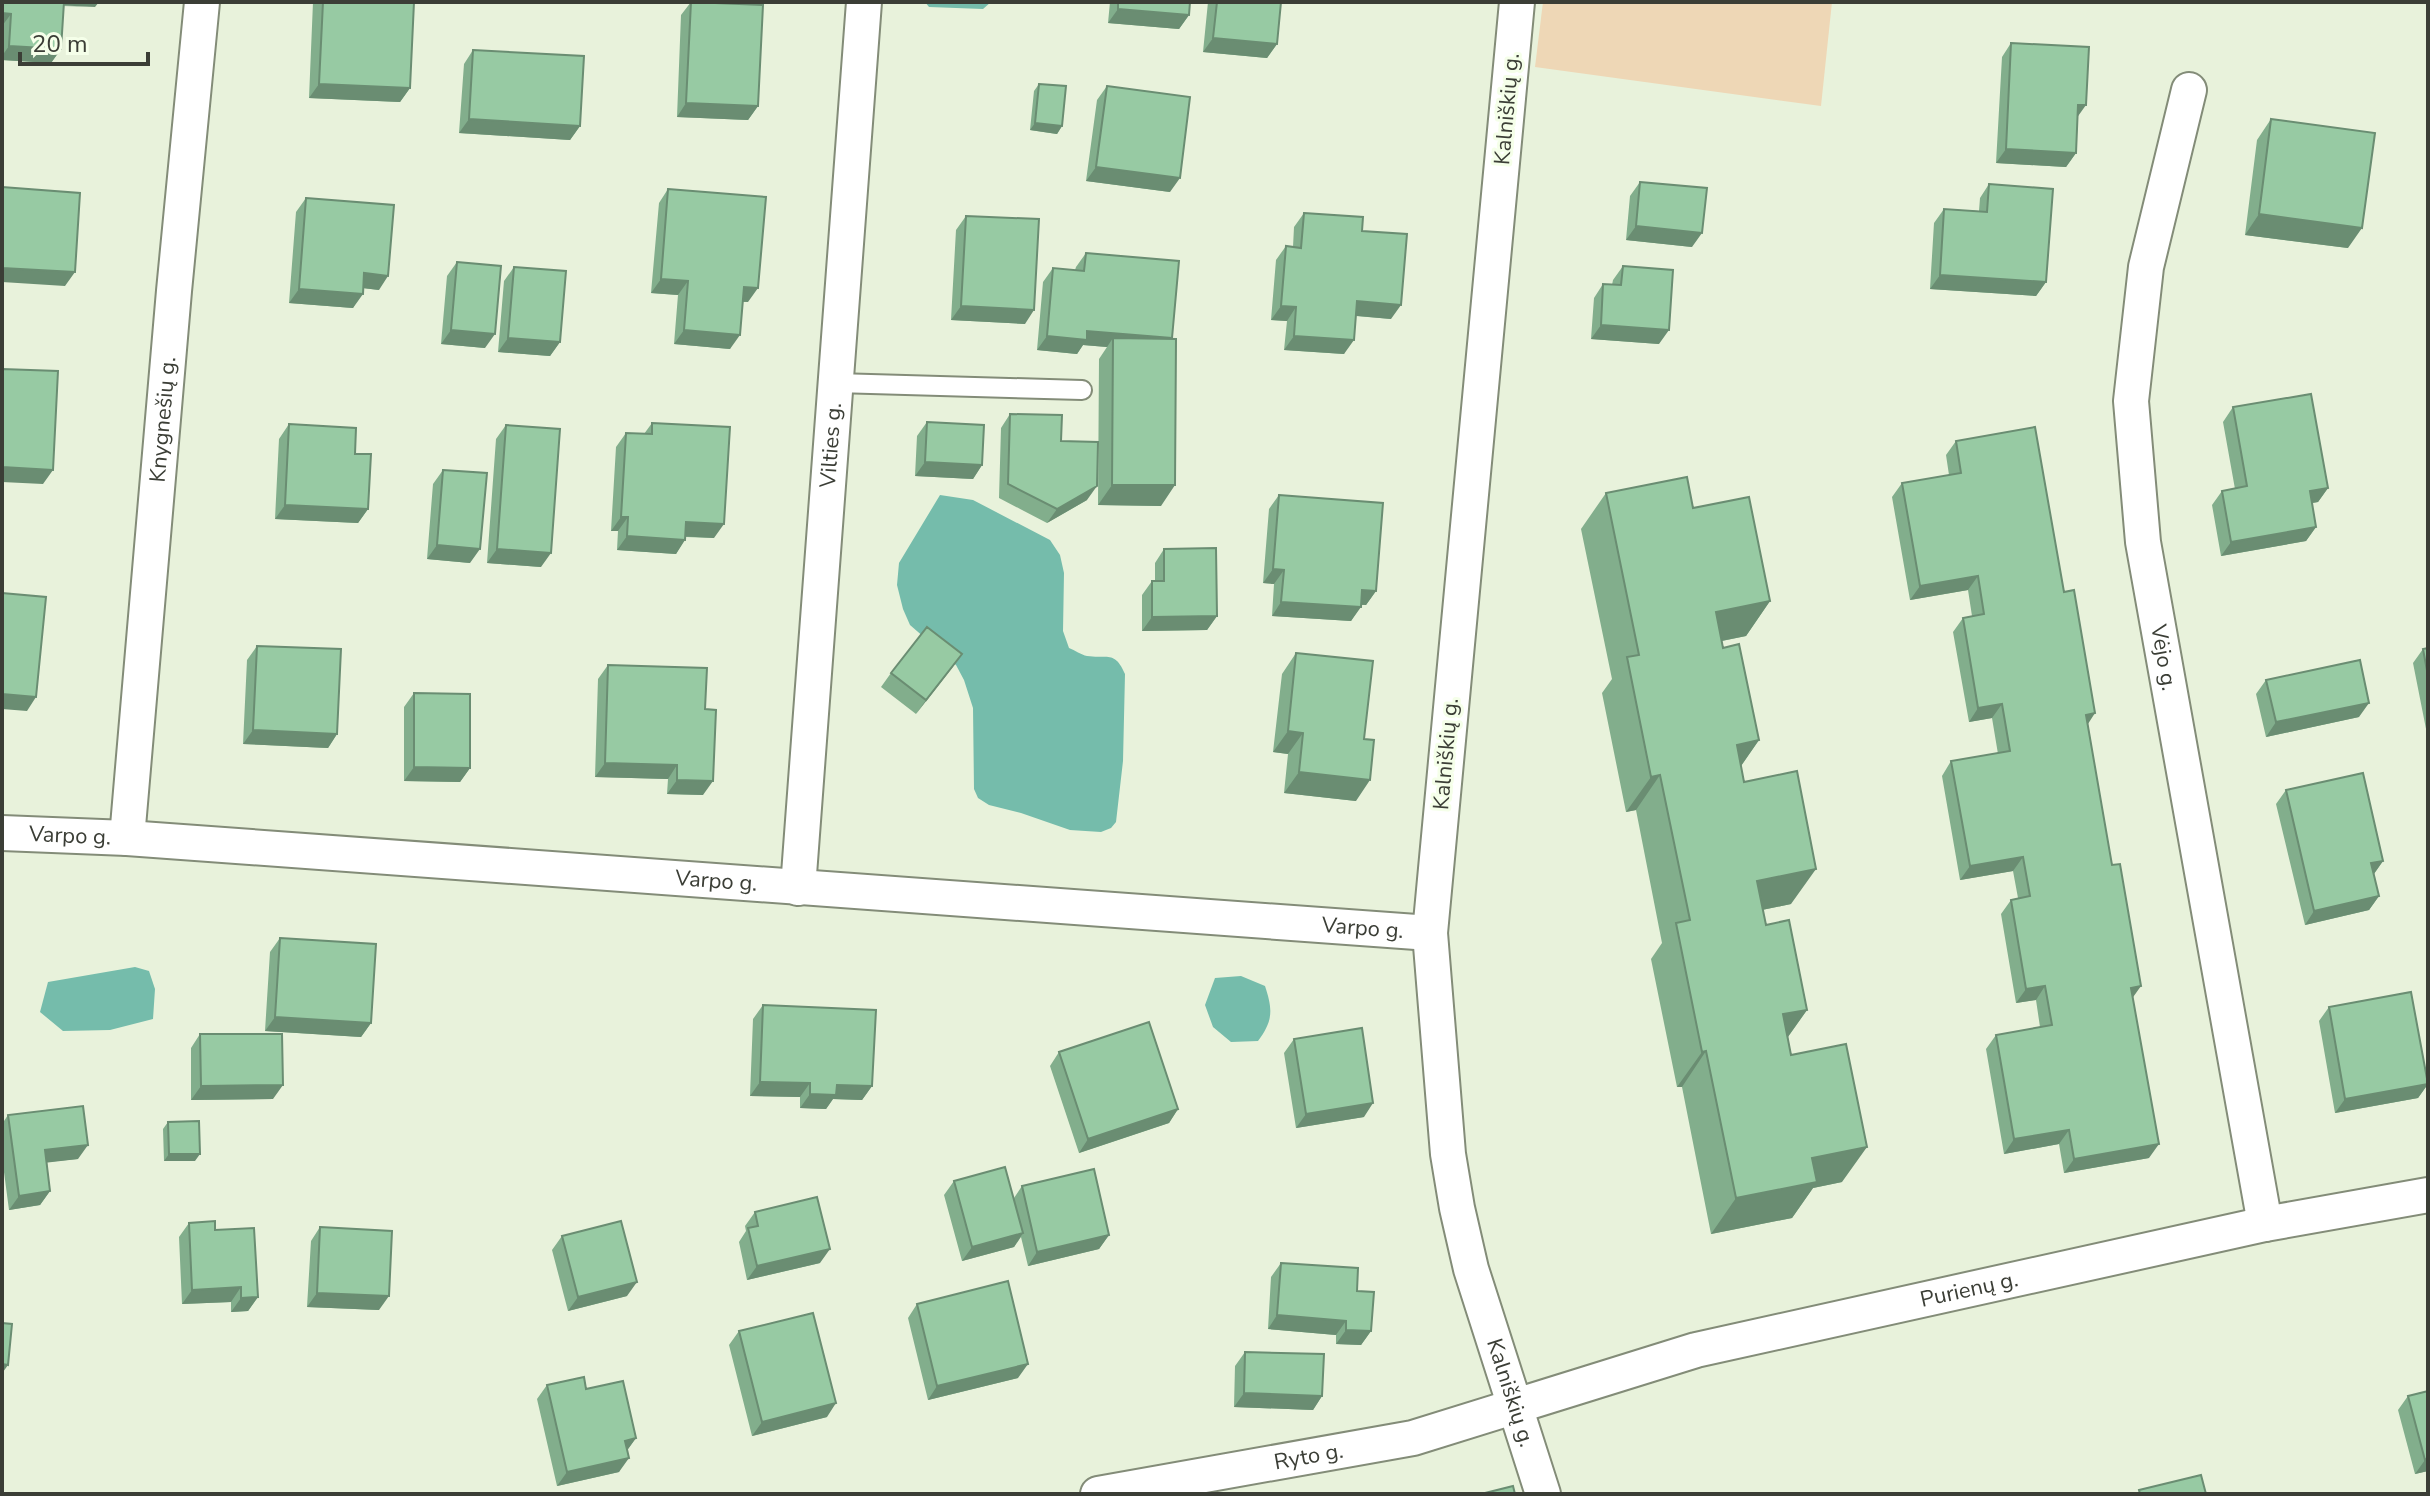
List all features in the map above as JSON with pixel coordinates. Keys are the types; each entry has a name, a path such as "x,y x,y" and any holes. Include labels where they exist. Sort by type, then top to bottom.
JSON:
{"street":[{"name":"Knygnešių g.","path":"127,838 202,2"},
{"name":"Vilties g.","path":"798,888 864,2"},
{"name":"Kalniškių g.","path":"1517,2 1430,933 1448,1154 1457,1208 1471,1269 1543,1494"},
{"name":"Vėjo g.","path":"2189,90 2146,267 2131,401 2143,542 2265,1224"},
{"name":"Varpo g.","path":"2,833 127,838 1430,933"},
{"name":"Purienų g.","path":"1514,1407 1696,1350 2265,1224 2428,1195"},
{"name":"Ryto g.","path":"1098,1494 1413,1438 1514,1407"}],"lane":[{"path":"836,383 1082,390"}],"shaded area":[{"path":"1543,2 1832,2 1821,106 1535,67"}],"water":[{"path":"925,2 991,2 983,9 929,7"},
{"path":"940,495 973,500 1050,540 1060,555 1064,573 1063,631 1069,648 1087,656 1114,659 1121,666 1125,674 1123,761 1116,822 1111,828 1101,832 1070,830 989,805 978,798 974,789 973,708 964,680 956,665 910,625 897,585 899,563"},
{"path":"135,967 149,971 155,989 153,1019 110,1030 63,1031 40,1012 48,982"},
{"path":"1241,976 1265,986 1268,994 1269,1021 1258,1041 1231,1042 1213,1027 1205,1005 1215,978"}],"building":[{"path":"2,2 64,2 61,49 9,46 11,14 2,13"},
{"path":"323,2 414,2 410,88 319,84"},
{"path":"691,2 763,5 758,106 686,103"},
{"path":"1118,2 1190,2 1189,15 1118,9"},
{"path":"1217,2 1281,2 1277,44 1213,38"},
{"path":"2011,43 2089,47 2086,105 2078,105 2076,153 2006,149"},
{"path":"473,50 584,56 580,126 469,119"},
{"path":"1039,84 1066,86 1062,126 1035,123"},
{"path":"1107,86 1190,97 1180,178 1096,167"},
{"path":"2271,119 2375,133 2362,228 2259,214"},
{"path":"1640,182 1707,188 1702,233 1636,226"},
{"path":"1989,184 2053,189 2046,282 1940,275 1944,209 1987,212"},
{"path":"2,187 80,193 75,272 2,268"},
{"path":"668,189 766,197 758,288 744,287 740,335 684,330 688,281 661,279"},
{"path":"306,198 394,205 388,276 364,273 363,294 299,289"},
{"path":"1304,213 1363,217 1362,231 1407,234 1401,305 1357,301 1354,340 1294,336 1296,307 1281,306 1286,246 1301,248"},
{"path":"966,216 1039,219 1034,310 961,306"},
{"path":"1086,253 1179,261 1172,338 1087,331 1087,340 1047,336 1053,268 1084,271"},
{"path":"457,262 501,266 495,334 451,330"},
{"path":"1623,266 1673,270 1669,330 1601,325 1603,284 1621,285"},
{"path":"514,267 566,271 560,342 508,338"},
{"path":"1113,338 1176,339 1175,485 1112,485"},
{"path":"2,369 58,371 53,470 2,467"},
{"path":"2311,394 2328,488 2310,491 2316,527 2231,542 2222,491 2247,486 2233,407"},
{"path":"1010,414 1062,415 1061,441 1098,442 1097,486 1057,509 1008,484"},
{"path":"927,422 984,425 982,465 925,462"},
{"path":"652,423 730,427 724,524 686,522 685,540 627,536 628,517 621,517 626,433 652,434"},
{"path":"289,424 356,428 355,454 371,454 368,509 285,505"},
{"path":"506,425 560,429 551,553 497,549"},
{"path":"2035,427 2064,592 2074,590 2095,713 2086,715 2112,865 2120,864 2141,986 2131,988 2159,1144 2074,1159 2069,1130 2014,1139 1996,1035 2052,1025 2045,986 2026,989 2011,900 2030,896 2023,857 1970,866 1951,761 2010,751 2002,704 1978,708 1963,618 1984,614 1978,576 1920,586 1902,483 1961,473 1956,441"},
{"path":"443,470 487,473 480,549 437,545"},
{"path":"1687,477 1693,508 1749,497 1770,601 1716,612 1723,648 1739,644 1759,740 1737,745 1744,782 1797,771 1816,869 1757,881 1766,925 1789,920 1807,1010 1783,1014 1791,1055 1846,1044 1867,1147 1812,1158 1817,1182 1736,1198 1676,923 1690,920 1660,775 1651,777 1627,657 1639,655 1606,493"},
{"path":"1279,495 1383,503 1376,591 1362,590 1361,607 1281,602 1284,570 1273,569"},
{"path":"1216,548 1217,616 1152,617 1152,581 1164,581 1164,549"},
{"path":"2,593 46,597 36,697 2,694"},
{"path":"927,627 962,654 926,700 891,673"},
{"path":"257,646 341,649 337,734 253,730"},
{"path":"2428,648 2428,676 2423,649"},
{"path":"1296,653 1373,661 1364,739 1374,740 1370,780 1299,772 1303,733 1288,731"},
{"path":"2360,660 2369,703 2276,722 2266,680"},
{"path":"608,665 707,668 705,709 716,710 713,781 677,780 677,765 605,763"},
{"path":"414,693 470,694 470,768 414,767"},
{"path":"2363,773 2383,861 2371,863 2379,896 2314,911 2286,790"},
{"path":"280,938 376,944 371,1023 275,1017"},
{"path":"2411,992 2428,1084 2345,1099 2329,1007"},
{"path":"763,1005 876,1010 872,1086 837,1085 836,1095 810,1094 810,1083 760,1082"},
{"path":"1149,1022 1178,1109 1088,1139 1059,1052"},
{"path":"1362,1028 1373,1103 1306,1114 1294,1039"},
{"path":"200,1034 282,1034 283,1085 201,1086"},
{"path":"83,1106 88,1145 45,1150 50,1191 19,1196 8,1115"},
{"path":"199,1121 200,1154 169,1154 168,1122"},
{"path":"1005,1167 1023,1233 972,1247 954,1181"},
{"path":"1094,1169 1109,1235 1037,1252 1022,1186"},
{"path":"817,1197 830,1249 757,1266 748,1228 758,1226 755,1212"},
{"path":"215,1221 215,1230 254,1228 258,1297 241,1298 241,1287 192,1290 189,1223"},
{"path":"621,1221 637,1282 578,1297 562,1236"},
{"path":"320,1227 392,1231 389,1296 317,1293"},
{"path":"1281,1263 1358,1268 1357,1291 1374,1292 1371,1331 1346,1330 1346,1321 1277,1315"},
{"path":"1008,1281 1028,1364 937,1386 917,1304"},
{"path":"813,1313 836,1403 762,1422 739,1331"},
{"path":"2,1323 12,1324 8,1365 2,1364"},
{"path":"1245,1352 1324,1354 1322,1396 1244,1393"},
{"path":"584,1377 586,1389 623,1381 636,1438 625,1441 629,1458 567,1472 547,1385"},
{"path":"2428,1391 2428,1459 2425,1460 2408,1396"},
{"path":"2201,1475 2206,1494 2140,1494 2139,1490"},
{"path":"1513,1486 1515,1494 1481,1494"}]}
